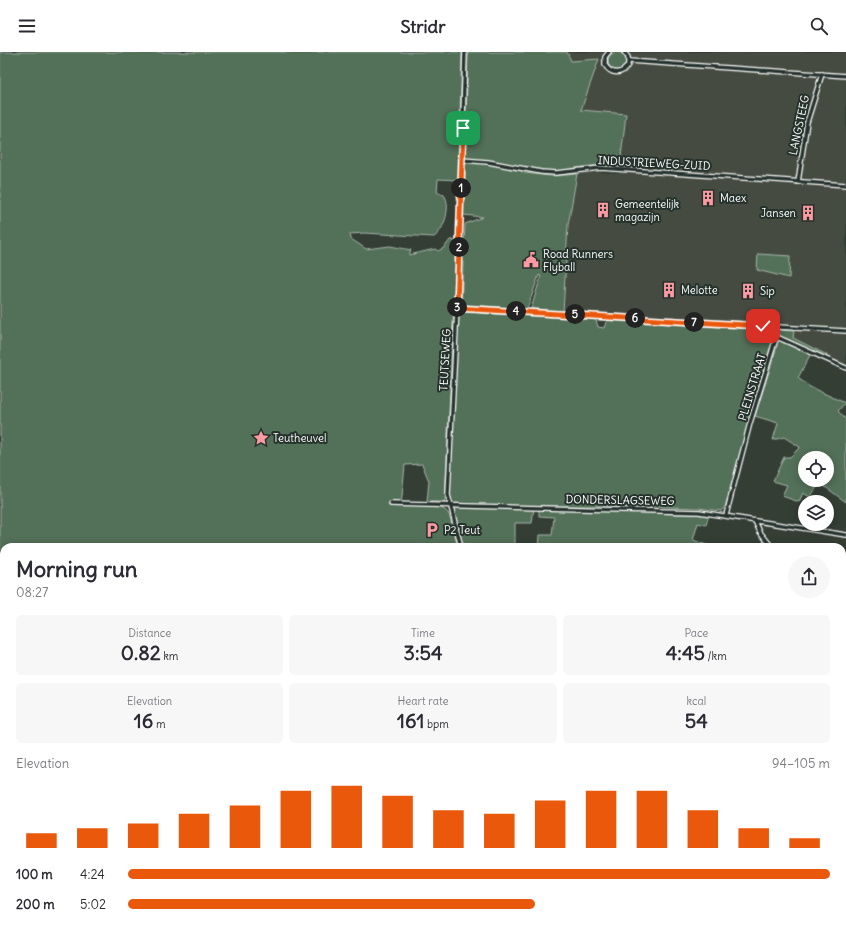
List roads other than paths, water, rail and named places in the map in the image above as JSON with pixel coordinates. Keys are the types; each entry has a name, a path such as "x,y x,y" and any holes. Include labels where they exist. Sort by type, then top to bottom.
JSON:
{"street":[{"name":"TEUTSEWEG","path":"460,543 449,506 448,477 457,308 465,52"},
{"path":"609,52 605,61 610,71 614,73 626,69 629,61 624,52"},
{"path":"629,61 846,76"},
{"name":"LANGSTEEG","path":"798,182 807,122 822,74"},
{"name":"INDUSTRIEWEG-ZUID","path":"462,160 488,162 541,172 556,173 601,168 846,185"},
{"path":"457,308 846,331"},
{"name":"PLEINSTRAAT","path":"726,515 750,422 776,338 846,368"},
{"name":"DONDERSLAGSEWEG","path":"391,504 673,510 726,515 846,535"},
{"path":"755,521 760,532 769,543"}],"place":[{"name":"Maex","path":"708,198"},
{"name":"Gemeentelijk magazijn","path":"603,210"},
{"name":"Jansen","path":"808,213"},
{"name":"Road Runners Flyball","path":"531,260"},
{"name":"Melotte","path":"669,290"},
{"name":"Sip","path":"748,291"},
{"name":"Teutheuvel","path":"261,438"},
{"name":"P2 Teut","path":"432,530"}]}
